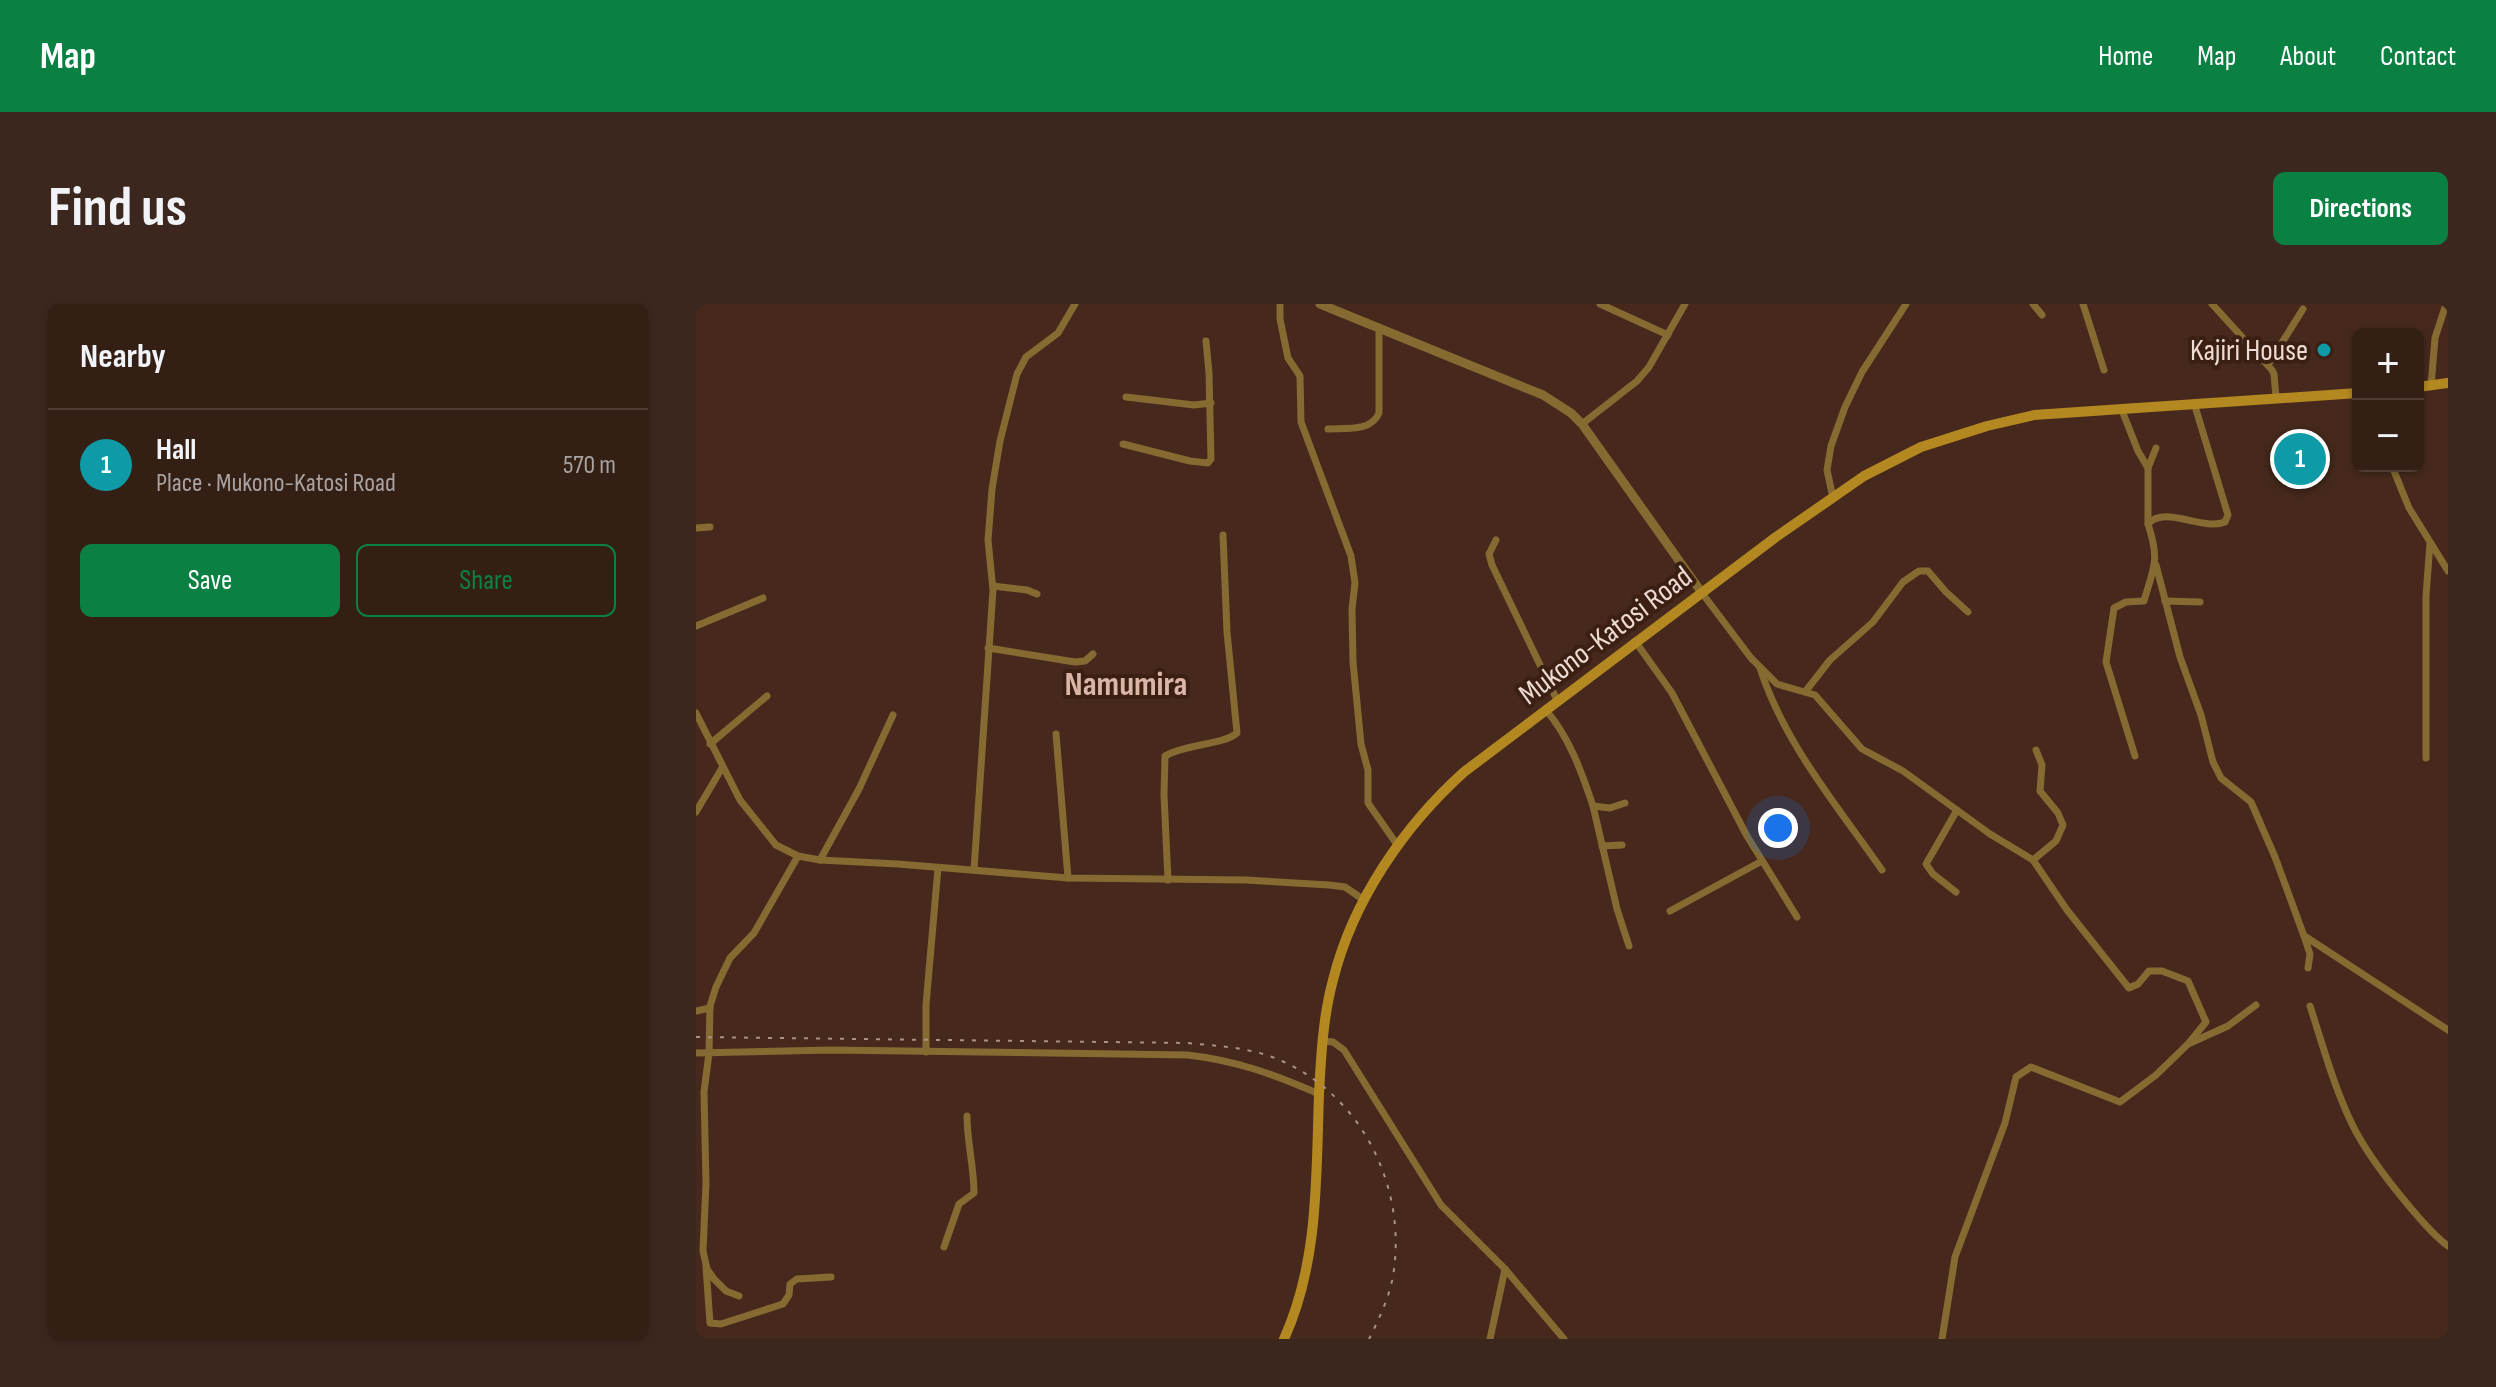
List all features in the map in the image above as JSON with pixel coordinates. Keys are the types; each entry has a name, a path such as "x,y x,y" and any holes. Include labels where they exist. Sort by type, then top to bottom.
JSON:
{"main road":[{"path":"2424,387 2448,383"},
{"name":"Mukono-Katosi Road","path":"1284,1339 1295,1315 1313,1228 1323,1041 1326,1009 1336,968 1364,900 1398,846 1441,793 1545,709 1776,537 1886,464 1921,447 2034,415 2352,393"}],"street":[{"path":"974,870 993,586 988,540 1000,441 1017,374 1026,357 1058,333 1075,304"},
{"path":"1280,304 1288,358 1300,376 1301,422 1351,556 1355,583 1353,662 1361,744 1368,770 1368,803 1398,846"},
{"path":"1320,304 1543,395 1561,406 1582,424 1702,593 1759,666 1777,684 1815,695 1862,749 1903,771 2033,860 2067,910 2129,988 2138,984 2149,971 2162,971 2188,981 2206,1022 2156,1075 2120,1102 2031,1067 2016,1077 2005,1123 1955,1257 1942,1339"},
{"path":"1600,304 1668,335"},
{"path":"1582,424 1637,381 1655,359 1685,304"},
{"path":"1833,498 1827,470 1831,446 1845,407 1862,372 1906,304"},
{"path":"2033,304 2042,315"},
{"path":"2083,304 2104,370"},
{"path":"2212,304 2268,365 2274,374 2276,398"},
{"path":"2431,386 2435,338 2446,304"},
{"path":"2268,365 2303,309"},
{"path":"1328,429 1368,426 1377,420 1379,327"},
{"path":"1123,444 1208,463 1211,459 1211,403 1206,341"},
{"path":"1126,397 1194,405 1211,403"},
{"path":"2148,524 2152,519 2163,516 2215,526 2227,519 2225,501 2194,403"},
{"path":"2121,408 2148,468"},
{"path":"2156,448 2148,468 2148,524 2180,657 2217,773 2251,802 2275,857 2310,954 2308,968"},
{"path":"2394,472 2409,508 2448,571"},
{"path":"696,528 710,527"},
{"path":"1168,880 1165,756 1203,743 1231,738 1237,733 1227,632 1223,535"},
{"path":"1496,540 1489,554 1492,565 1557,700"},
{"path":"2426,758 2426,596 2430,543"},
{"path":"2135,756 2108,670 2106,653 2114,608 2126,602 2144,601 2156,563"},
{"path":"1805,692 1830,660 1873,622 1903,582 1913,574 1928,571 1968,612"},
{"path":"993,586 1037,594"},
{"path":"696,626 763,598"},
{"path":"2165,601 2200,602"},
{"path":"1635,641 1672,693 1762,861 1797,917"},
{"path":"988,648 1075,662 1085,661 1093,654"},
{"path":"1759,666 1767,690 1792,737 1882,870"},
{"path":"710,744 767,696"},
{"path":"1545,709 1556,721 1575,757 1593,806 1629,946"},
{"path":"696,713 740,800 776,845 798,856 1068,878 1246,880 1337,886 1345,887 1364,900"},
{"path":"820,860 859,789 893,715"},
{"path":"1056,734 1068,878"},
{"path":"2033,860 2056,841 2063,825 2058,813 2040,791 2042,765 2036,750"},
{"path":"696,812 722,768"},
{"path":"1593,806 1610,808 1625,803"},
{"path":"1956,892 1933,874 1926,864 1957,810"},
{"path":"1602,846 1622,845"},
{"path":"798,856 754,933 730,958 710,1008 704,1092 706,1183 703,1251 710,1323 721,1324 783,1304 789,1295 790,1284 797,1279 831,1277"},
{"path":"1670,911 1762,861"},
{"path":"926,1052 926,1005 938,868"},
{"path":"2304,936 2448,1030"},
{"path":"2188,1044 2228,1026 2256,1005"},
{"path":"2310,1006 2339,1094 2360,1139 2401,1196 2436,1237 2448,1246"},
{"path":"696,1011 710,1008"},
{"path":"1323,1041 1333,1042 1344,1050 1441,1205 1505,1269 1564,1339"},
{"path":"696,1053 831,1050 1188,1055 1251,1067 1319,1094"},
{"path":"944,1247 959,1204 974,1193 967,1116"},
{"path":"706,1265 726,1291 739,1296"},
{"path":"1490,1339 1505,1269"}],"railway":[{"path":"696,1037 1188,1043 1241,1049 1272,1057 1303,1072 1330,1092 1353,1117 1371,1145 1385,1176 1393,1208 1396,1242 1393,1276 1369,1339"}],"place":[{"name":"Kajiri House","path":"2324,350"},
{"name":"Hall","path":"2300,459"}],"district":[{"name":"Namumira","path":"1126,683"}]}
